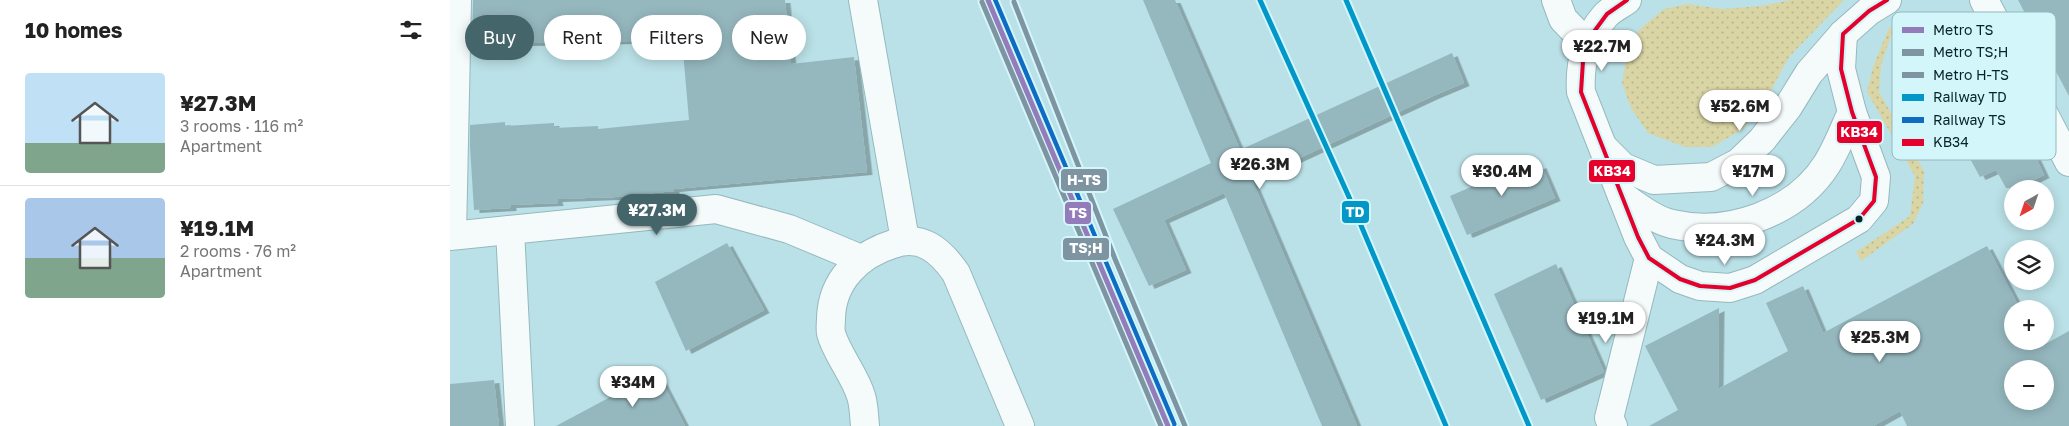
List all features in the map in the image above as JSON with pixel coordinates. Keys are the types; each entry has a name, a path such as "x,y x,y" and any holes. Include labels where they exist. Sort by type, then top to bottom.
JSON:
{"street":[{"path":"457,0 451,236 716,209 789,229 860,259"},
{"path":"863,0 905,240"},
{"path":"1556,0 1564,20 1587,44"},
{"path":"1627,0 1605,16 1587,44 1580,72 1581,92 1648,258 1680,279 1700,286 1730,288 1755,280 1859,219 1874,201 1876,177 1852,112 1841,69 1843,34"},
{"path":"1602,145 1623,167 1654,180 1711,177 1738,163 1762,140 1788,107 1808,73 1843,34 1869,11 1887,0"},
{"path":"1984,0 1990,12"},
{"path":"1622,196 1651,214 1671,224 1679,225 1702,227 1738,224 1772,213 1802,193 1827,165 1852,112"},
{"path":"2056,137 2069,162"},
{"path":"510,230 520,426"},
{"path":"865,426 861,395 831,333 832,307 842,278 860,259 886,246 905,240 928,245 945,257 956,273 1020,426"},
{"path":"1613,426 1610,418 1648,258"}],"shaded area":[{"path":"1791,0 1844,0 1789,57 1769,94 1743,129 1712,147 1685,147 1648,133 1631,108 1622,83 1628,48 1640,29 1664,9 1688,4 1721,9 1762,6"},
{"path":"1892,26 1892,33 1881,65 1879,92 1892,115 1892,136 1867,92 1873,67 1888,30"},
{"path":"1906,160 1918,160 1924,171 1923,203 1913,224 1861,261 1856,252 1910,216 1915,176"}],"building":[{"path":"473,0 785,0 786,15 732,15 732,60 791,60 791,64 854,57 867,172 674,189 674,191 615,197 557,199 558,203 511,205 511,208 474,210 470,125 505,122 505,126 554,123 554,128 598,126 598,129 689,120 684,60 722,60 722,15 631,15 631,41 621,41 621,15 544,15 544,43 534,43 534,15 473,15"},
{"path":"1143,0 1175,0 1240,150 1452,53 1464,83 1252,180 1357,426 1322,426 1224,193 1164,220 1186,270 1149,286 1113,209 1211,163"},
{"path":"2018,0 2069,0 2069,96 2056,72 2056,12 2024,12"},
{"path":"1533,160 1536,167 1541,165 1555,198 1467,235 1450,196"},
{"path":"1971,160 2037,160 2044,175 2034,180 2004,180 2004,184 1996,170 1980,177"},
{"path":"727,243 764,310 686,351 655,282"},
{"path":"1987,246 2004,278 2004,290 2010,290 2015,300 2004,300 2004,350 2054,350 2054,339 2069,331 2069,426 1907,426 1900,411 1873,426 1649,426 1678,410 1645,346 1719,308 1718,389 1788,351 1766,303 1803,286 1823,333"},
{"path":"1556,264 1604,372 1541,400 1494,294"},
{"path":"657,372 685,426 556,426"},
{"path":"494,380 499,426 450,426 450,384"}],"metro line":[{"name":"TS","path":"988,0 1168,426"},
{"name":"TS;H","path":"982,2 1161,426"},
{"name":"H-TS","path":"1014,2 1115,259 1185,426"}],"rail line":[{"name":"TS","path":"995,0 1174,424"},
{"name":"TD","path":"1260,0 1349,197 1446,426"},
{"name":"TD","path":"1346,0 1529,426"}],"transit line":[{"name":"KB34","path":"1627,0 1607,14 1593,33 1583,61 1581,92 1638,237 1649,258 1680,279 1700,286 1730,288 1755,280 1859,219 1874,201 1876,177 1852,112 1841,69 1843,34 1869,11 1887,0"}]}
